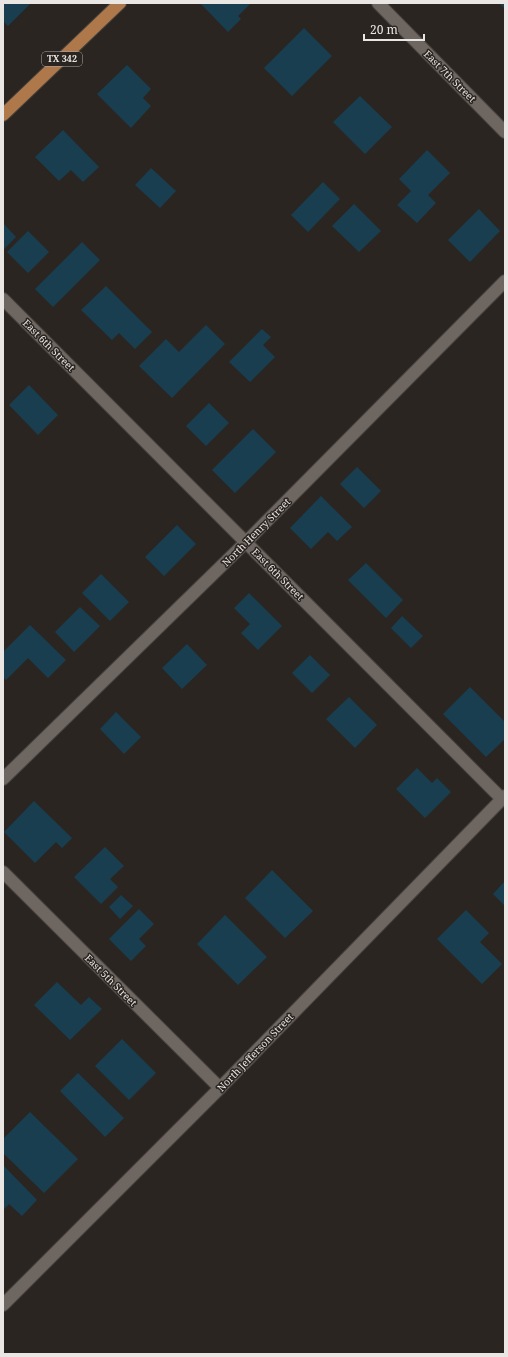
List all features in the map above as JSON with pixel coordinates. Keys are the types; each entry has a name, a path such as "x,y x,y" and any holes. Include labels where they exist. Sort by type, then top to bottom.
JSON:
{"main road":[{"name":"TX 342","path":"3,115 120,3"}],"street":[{"name":"East 7th Street","path":"378,3 505,132"},
{"name":"North Henry Street","path":"3,779 246,542 505,281"},
{"name":"East 6th Street","path":"3,299 504,797"},
{"name":"North Jefferson Street","path":"3,1305 220,1088 504,797"},
{"name":"East 5th Street","path":"3,872 220,1088"}],"building":[{"path":"3,3 31,3 8,26 3,21"},
{"path":"200,3 251,3 238,16 241,19 228,32"},
{"path":"499,3 505,3 505,9"},
{"path":"304,28 332,56 292,96 264,68"},
{"path":"127,65 151,89 143,98 151,106 131,128 97,94"},
{"path":"360,96 392,127 365,154 333,122"},
{"path":"63,130 99,167 83,182 71,170 59,181 35,157"},
{"path":"427,150 450,173 428,195 436,203 417,223 397,205 411,191 399,179"},
{"path":"151,168 176,191 160,208 135,185"},
{"path":"323,182 340,199 308,232 291,215"},
{"path":"354,204 381,231 359,252 332,226"},
{"path":"479,209 500,231 470,262 448,240"},
{"path":"3,223 16,237 3,250"},
{"path":"28,231 49,252 28,273 7,252"},
{"path":"82,242 100,260 53,307 35,289"},
{"path":"106,286 152,332 135,349 119,333 112,340 81,310"},
{"path":"206,325 225,344 172,398 139,366 166,339 179,352"},
{"path":"262,329 271,337 263,345 275,357 250,382 229,362"},
{"path":"29,385 58,415 38,435 9,405"},
{"path":"209,403 229,423 206,446 186,426"},
{"path":"253,429 276,452 235,493 212,470"},
{"path":"357,467 381,491 364,508 340,484"},
{"path":"321,496 352,527 337,541 328,532 311,549 290,528"},
{"path":"177,525 196,544 164,576 145,557"},
{"path":"366,563 403,600 386,618 348,580"},
{"path":"101,574 129,602 110,621 82,593"},
{"path":"249,593 282,626 258,650 241,633 250,624 234,608"},
{"path":"80,607 100,626 74,652 55,632"},
{"path":"402,616 423,636 411,648 391,628"},
{"path":"30,625 66,660 48,678 28,658 6,680 3,677 3,652"},
{"path":"187,644 207,665 182,689 162,668"},
{"path":"310,655 330,675 312,693 292,673"},
{"path":"470,687 505,722 505,739 486,757 443,714"},
{"path":"349,697 377,725 355,748 326,719"},
{"path":"116,712 141,737 124,754 100,729"},
{"path":"417,768 432,783 437,778 451,792 425,818 396,789"},
{"path":"34,801 72,838 62,848 56,842 35,863 4,832"},
{"path":"105,847 124,866 110,879 118,887 101,904 74,877"},
{"path":"272,870 313,911 285,938 245,898"},
{"path":"505,881 505,906 493,894"},
{"path":"121,895 133,906 120,919 109,907"},
{"path":"139,909 154,924 139,939 146,946 131,961 109,939"},
{"path":"466,910 489,933 480,942 502,964 482,984 437,939"},
{"path":"225,915 267,957 238,985 197,944"},
{"path":"57,982 81,1005 89,997 102,1009 70,1040 34,1005"},
{"path":"122,1039 156,1073 129,1100 95,1066"},
{"path":"78,1073 124,1118 105,1137 60,1091"},
{"path":"30,1112 78,1159 44,1193 3,1153 3,1139"},
{"path":"3,1165 37,1200 22,1216 9,1204 3,1210"}]}
